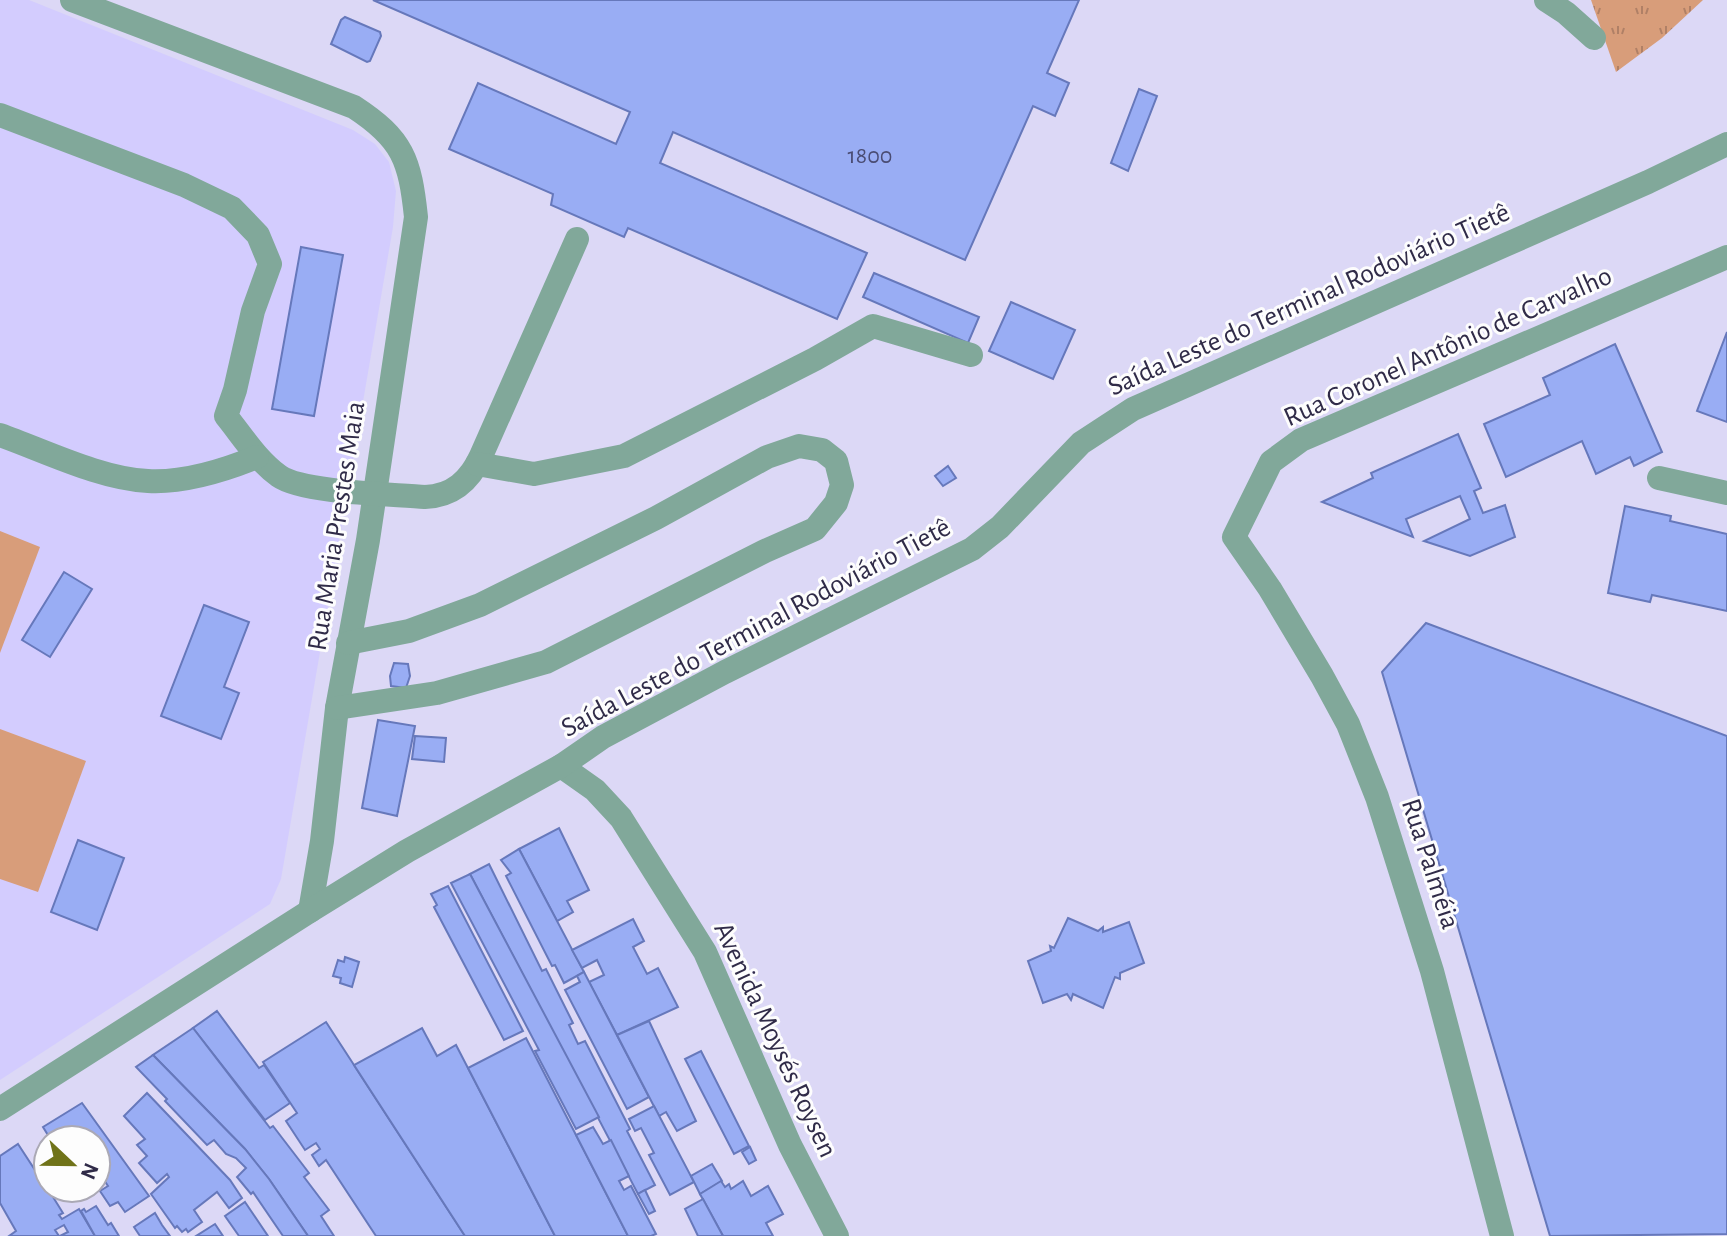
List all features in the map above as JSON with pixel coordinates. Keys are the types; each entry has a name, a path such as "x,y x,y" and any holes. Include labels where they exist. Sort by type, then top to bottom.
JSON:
{"street":[{"name":"Rua Maria Prestes Maia","path":"72,0 354,107 381,125 400,149 412,181 416,217 368,540 337,708 322,841 310,911"},
{"path":"1546,0 1594,38 1580,0"},
{"path":"0,115 184,185 232,208 258,235 270,264 253,311 226,416 257,457 282,479 310,486 438,496 458,488 477,464 577,239"},
{"name":"Saída Leste do Terminal Rodoviário Tietê","path":"561,766 603,737 698,686 972,549 1000,527 1081,443 1133,409 1648,182 1727,144"},
{"name":"Rua Coronel Antônio de Carvalho","path":"1234,537 1271,462 1301,440 1727,257"},
{"path":"477,464 534,474 624,456 815,359 873,326 971,355"},
{"path":"0,435 103,473 149,481 216,473 257,457"},
{"path":"337,708 437,693 546,662 765,551 815,529 836,503 842,485 836,461 822,450 799,446 767,457 656,518 480,605 409,631 348,643"},
{"path":"1659,478 1727,493"},
{"name":"Rua Palméia","path":"1234,537 1270,589 1322,676 1348,724 1377,797 1432,971 1502,1236"},
{"path":"0,1109 407,851 561,766"},
{"name":"Avenida Moysés Roysen","path":"561,766 595,790 621,818 705,952 790,1145 837,1236"}],"shaded area":[{"path":"0,0 29,0 353,130 375,144 389,162 396,191 393,227 281,879 270,904 0,1080"}],"green space":[{"path":"1591,0 1703,0 1662,38 1616,72"},
{"path":"0,531 40,547 0,653"},
{"path":"0,729 86,761 38,892 0,879"}],"building":[{"path":"373,0 1079,0 1047,73 1069,83 1055,116 1033,106 965,260 673,132 660,163 867,253 837,319 628,228 624,237 551,205 553,194 449,149 478,83 616,144 630,112"},
{"path":"345,17 380,32 370,61 331,44"},
{"path":"1139,89 1157,96 1128,171 1111,163"},
{"path":"301,247 343,255 314,416 272,409"},
{"path":"874,273 979,317 968,343 863,297"},
{"path":"1011,302 1075,330 1053,379 989,351"},
{"path":"1727,332 1727,422 1697,411"},
{"path":"1615,344 1662,452 1634,466 1630,457 1596,474 1582,441 1506,477 1484,424 1550,395 1543,378"},
{"path":"1458,434 1481,488 1474,491 1483,513 1505,505 1515,537 1470,556 1424,541 1470,519 1460,496 1406,519 1413,537 1322,502 1373,478 1371,473"},
{"path":"948,466 956,478 943,486 935,476"},
{"path":"1625,506 1671,516 1670,521 1727,534 1727,611 1652,595 1650,602 1608,593"},
{"path":"64,572 92,589 50,657 22,640"},
{"path":"204,605 249,622 224,687 239,693 221,739 161,716"},
{"path":"1426,623 1727,736 1727,1234 1550,1236 1382,672"},
{"path":"394,663 408,664 410,676 406,688 391,686"},
{"path":"378,720 415,726 397,816 362,808"},
{"path":"415,736 446,738 444,762 412,759"},
{"path":"559,828 589,890 567,901 573,912 557,921 519,849"},
{"path":"78,840 124,858 97,930 51,912"},
{"path":"519,849 584,972 564,983 555,965 552,966 506,876 511,873 501,860"},
{"path":"489,864 542,971 546,969 573,1023 569,1025 578,1044 585,1041 630,1129 627,1131 655,1185 638,1194 470,874"},
{"path":"470,874 599,1117 576,1129 535,1051 539,1050 451,883"},
{"path":"448,886 523,1031 504,1040 434,907 437,905 431,894"},
{"path":"1068,918 1098,931 1103,927 1103,932 1129,922 1144,963 1120,973 1120,979 1115,977 1103,1008 1073,994 1071,1000 1067,994 1043,1003 1028,961 1051,951 1050,946 1054,948"},
{"path":"633,919 644,941 633,947 647,974 658,968 678,1007 617,1035 589,982 604,975 597,960 582,968 572,950"},
{"path":"345,957 359,962 352,987 340,983 341,978 333,976 338,960 344,962"},
{"path":"584,972 649,1097 627,1109 565,990 580,982 577,976"},
{"path":"217,1011 259,1068 264,1065 290,1103 265,1120 193,1028"},
{"path":"649,1021 696,1121 677,1131 666,1112 659,1116 617,1035"},
{"path":"326,1022 465,1236 376,1236 326,1160 319,1166 312,1155 320,1149 316,1143 305,1150 286,1121 297,1113 263,1062"},
{"path":"193,1028 309,1173 304,1177 329,1210 321,1216 334,1236 308,1236 245,1149 153,1055"},
{"path":"422,1028 437,1056 456,1045 555,1236 465,1236 354,1065"},
{"path":"526,1038 628,1236 555,1236 468,1068"},
{"path":"701,1051 749,1146 734,1154 685,1059"},
{"path":"153,1055 245,1149 308,1236 283,1236 253,1192 251,1194 237,1177 246,1168 236,1158 226,1154 214,1140 207,1145 136,1067"},
{"path":"147,1093 230,1180 242,1198 229,1208 217,1192 194,1210 202,1222 188,1232 186,1229 182,1232 177,1226 175,1228 151,1194 169,1177 167,1174 157,1183 139,1163 147,1156 137,1145 145,1139 124,1116"},
{"path":"82,1103 97,1124 48,1124"},
{"path":"654,1106 694,1182 670,1195 649,1155 654,1153 641,1128 635,1131 629,1119"},
{"path":"593,1127 603,1144 611,1140 629,1176 619,1181 624,1190 631,1186 656,1234 628,1236 576,1135"},
{"path":"18,1144 32,1165 32,1204 57,1204 63,1213 59,1215 62,1219 79,1209 95,1236 60,1236 68,1232 64,1225 55,1230 59,1236 9,1236 16,1231 0,1203 0,1156"},
{"path":"112,1145 149,1196 125,1212 118,1202 110,1206"},
{"path":"750,1147 756,1160 749,1164 742,1152"},
{"path":"712,1164 722,1181 700,1194 691,1176"},
{"path":"721,1181 725,1187 729,1184 731,1189 743,1181 751,1196 768,1186 783,1214 766,1223 773,1236 723,1236 700,1194"},
{"path":"645,1190 655,1211 649,1214 638,1194"},
{"path":"703,1199 723,1236 698,1236 685,1209"},
{"path":"245,1202 268,1236 239,1236 225,1216"},
{"path":"96,1206 119,1236 95,1236 81,1211 84,1209 86,1212"},
{"path":"155,1213 170,1236 140,1236 134,1227"},
{"path":"215,1224 223,1236 196,1236"}]}
